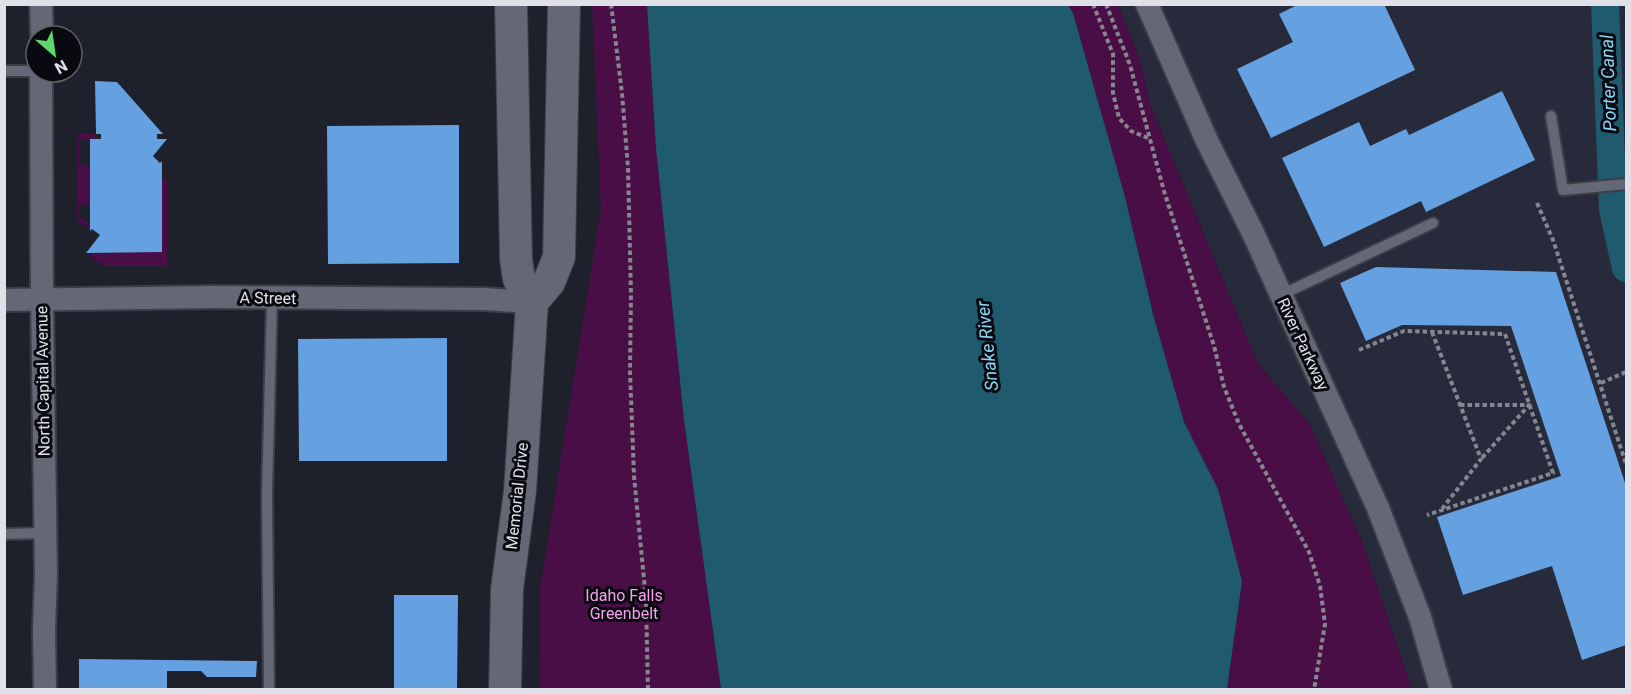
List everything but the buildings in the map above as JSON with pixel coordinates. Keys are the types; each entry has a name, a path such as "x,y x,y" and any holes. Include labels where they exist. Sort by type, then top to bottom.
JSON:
{"main road":[{"path":"511,4 516,259 519,279 532,302 549,282 559,257 564,4"},
{"name":"Memorial Drive","path":"505,690 507,589 520,491 532,302"}],"street":[{"path":"41,4 42,24"},
{"name":"River Parkway","path":"1147,4 1207,141 1281,295 1378,508 1420,617 1442,690"},
{"name":"North Capital Avenue","path":"41,84 45,690"},
{"name":"A Street","path":"4,300 212,297 483,299 532,302"}],"lane":[{"path":"4,71 24,71"},
{"path":"1551,116 1563,190 1626,184"},
{"path":"1281,295 1433,223"},
{"path":"269,690 267,495 272,298"},
{"path":"4,534 45,533"}],"path":[{"path":"611,4 628,168 633,465 646,600 648,690"},
{"path":"1093,4 1113,54 1113,93 1119,118 1131,131 1148,138"},
{"path":"1106,4 1130,65 1148,138 1214,346 1224,387 1239,424 1309,552 1320,586 1325,624 1314,690"},
{"path":"1537,203 1553,240 1626,464"},
{"path":"1359,350 1404,331 1505,334 1553,473 1427,515"},
{"path":"1432,332 1481,459"},
{"path":"1601,383 1625,372"},
{"path":"1460,405 1529,405"},
{"path":"1441,510 1481,459 1529,405"}],"shaded area":[{"path":"1118,5 1626,5 1626,689 1412,689 1361,539 1309,423 1258,364 1150,104 1141,63"}],"green space":[{"name":"Idaho Falls Greenbelt","path":"592,5 647,5 656,148 684,420 721,689 539,690 540,589 601,208"},
{"path":"1068,5 1118,5 1141,63 1150,104 1258,364 1309,423 1361,539 1412,689 1227,689 1242,581 1218,489 1184,422 1153,314 1125,197 1073,13"},
{"path":"77,134 96,134 95,139 79,139 79,166 90,165 90,205 79,205 79,217 90,224 90,229 77,221"},
{"path":"162,177 167,181 167,266 103,266 90,255 92,252 162,252"}],"water":[{"name":"Snake River","path":"647,5 1068,5 1073,13 1125,197 1153,314 1184,422 1218,489 1242,581 1227,689 721,689 684,420 656,148"}],"waterway":[{"name":"Porter Canal","path":"1605,4 1613,210 1626,268"}]}
